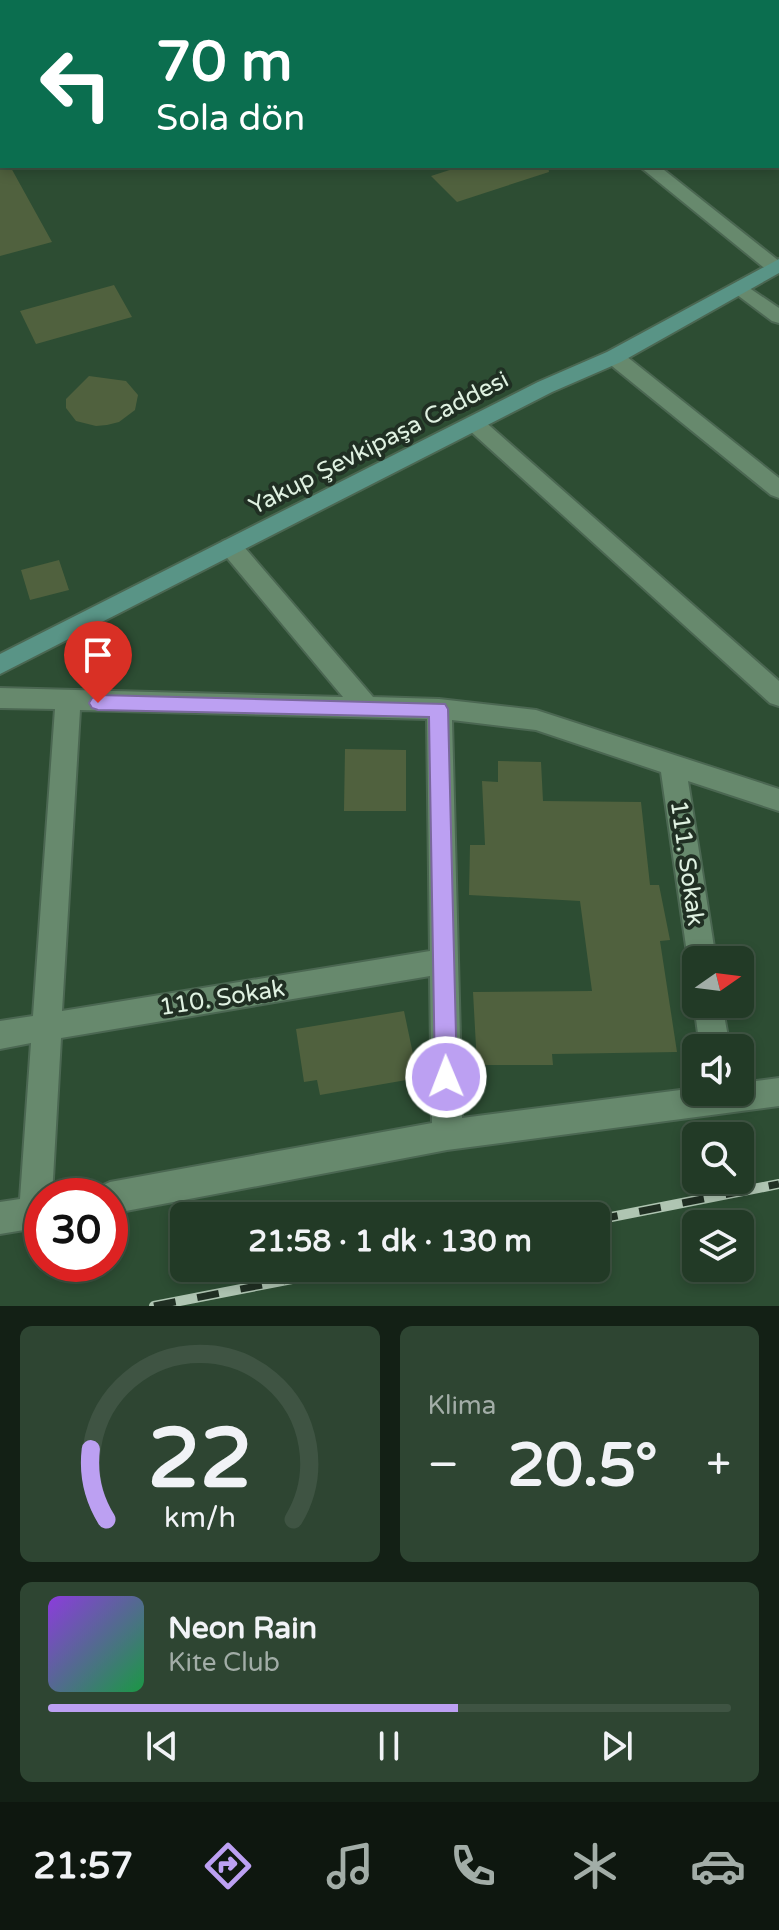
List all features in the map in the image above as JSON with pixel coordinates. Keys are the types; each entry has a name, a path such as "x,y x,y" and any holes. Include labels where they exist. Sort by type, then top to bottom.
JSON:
{"main road":[{"name":"Yakup Şevkipaşa Caddesi","path":"0,665 545,387 614,357 777,266"}],"street":[{"path":"651,168 777,266"},
{"path":"739,287 779,317"},
{"path":"614,357 779,490"},
{"path":"475,424 779,696"},
{"path":"231,547 367,708"},
{"path":"0,698 439,709 536,720 779,800"},
{"path":"40,1178 68,702"},
{"path":"439,709 447,1135"},
{"name":"111. Sokak","path":"673,765 700,946"},
{"name":"110. Sokak","path":"0,1035 444,961"},
{"path":"754,1094 779,1092"},
{"path":"128,1195 447,1135 682,1102"},
{"path":"0,1218 24,1214"}],"building":[{"path":"0,168 11,168 52,242 0,256"},
{"path":"456,168 548,168 549,172 457,202 431,176"},
{"path":"114,285 132,317 36,344 20,311"},
{"path":"89,376 126,381 138,395 135,410 119,422 107,425 76,421 66,408 66,399"},
{"path":"59,560 69,590 30,600 21,570"},
{"path":"345,749 406,750 406,811 344,811"},
{"path":"498,761 541,762 543,801 641,802 650,885 659,885 670,940 660,941 677,1052 552,1054 553,1065 477,1065 473,992 592,991 580,901 469,895 470,845 485,845 482,781 498,782"},
{"path":"404,1011 418,1078 320,1095 317,1080 304,1082 296,1029"}],"railway":[{"path":"610,1217 779,1184"},
{"path":"154,1306 277,1282"}],"route":[{"path":"98,703 439,709 446,1077"}]}
